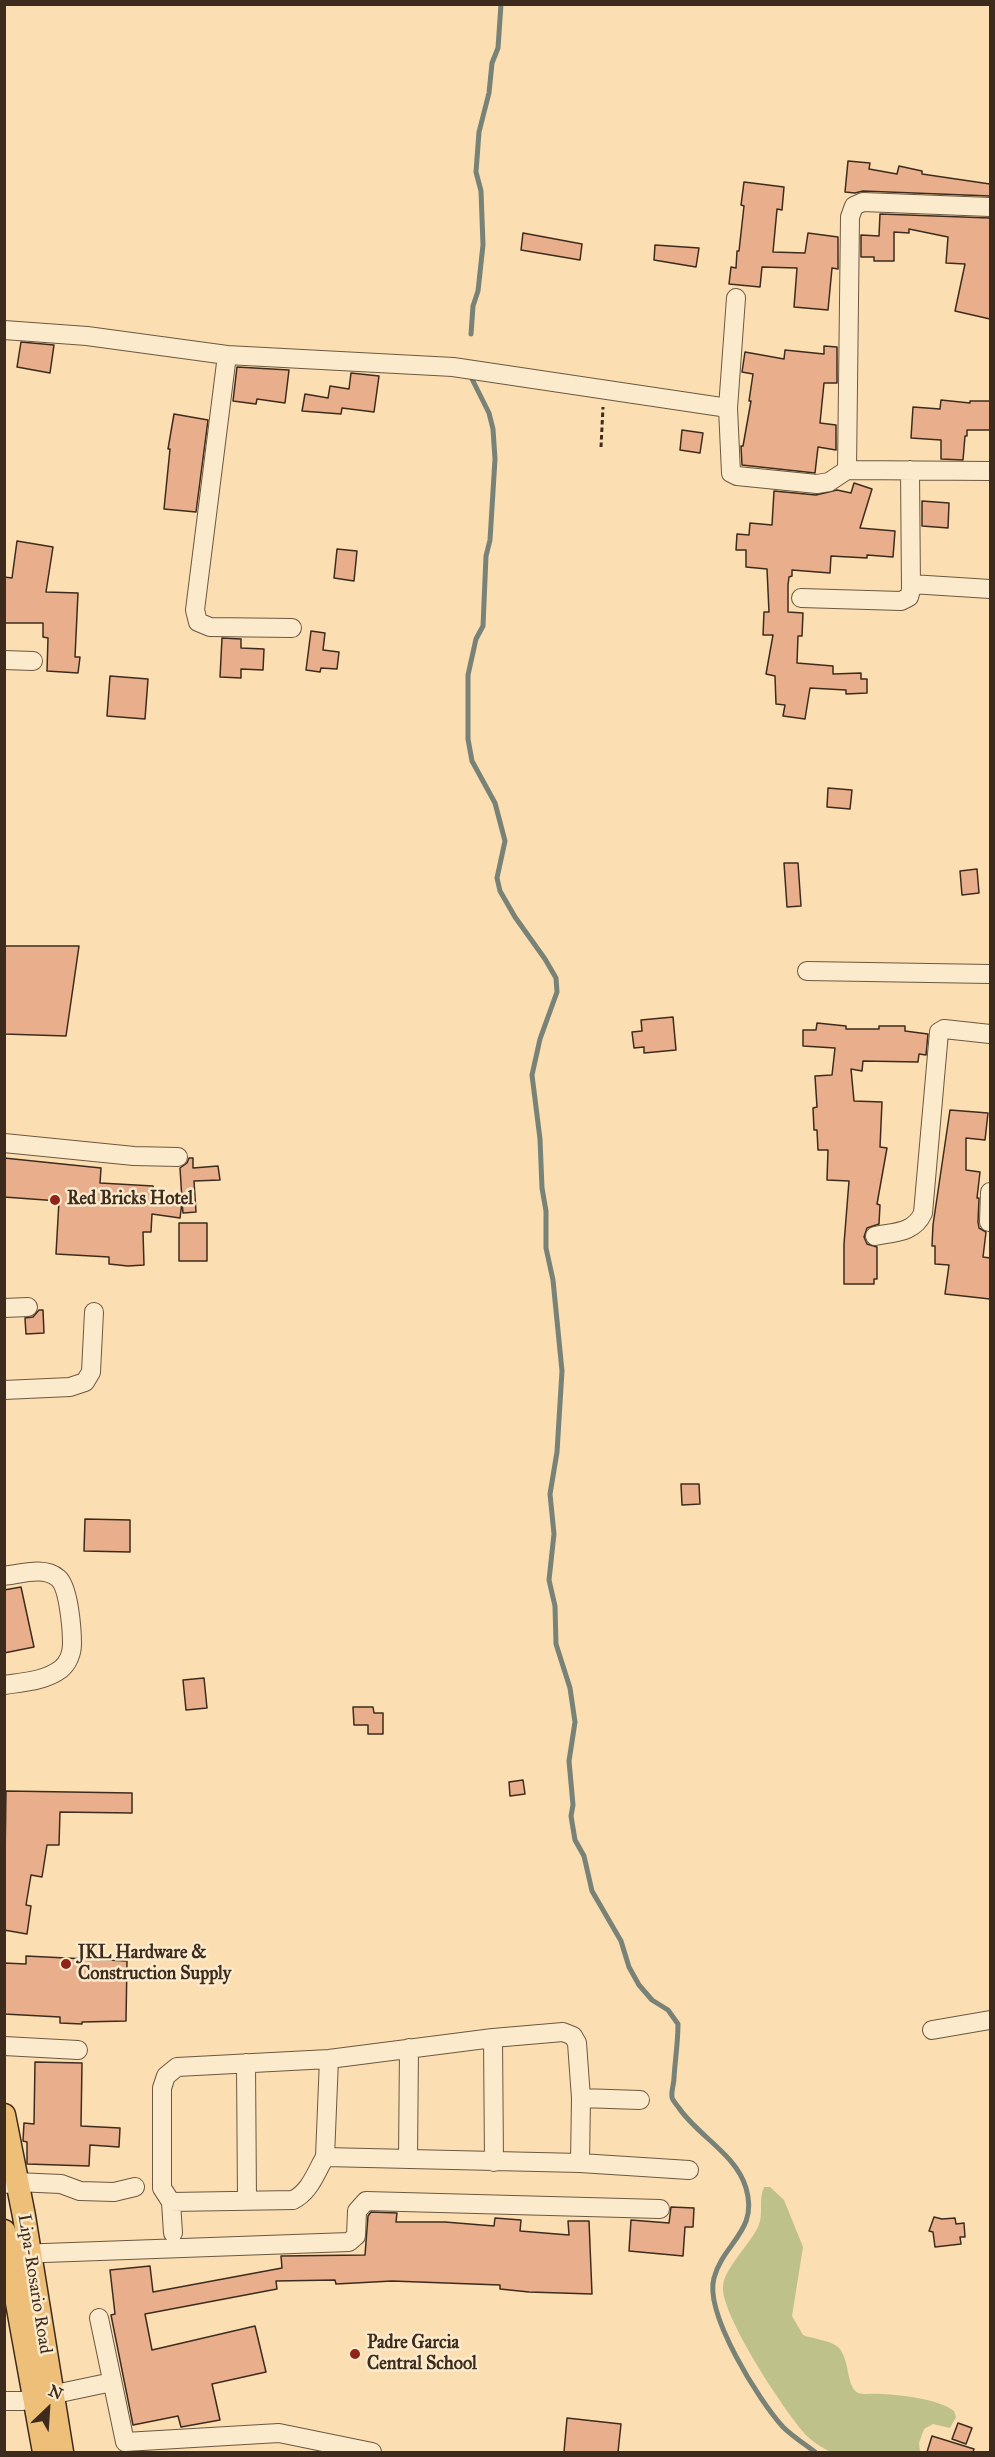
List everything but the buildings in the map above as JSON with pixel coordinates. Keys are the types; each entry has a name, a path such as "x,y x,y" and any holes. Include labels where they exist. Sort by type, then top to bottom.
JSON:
{"main road":[{"name":"Lipa-Rosario Road","path":"4,2115 19,2254 43,2397 44,2452"},
{"name":"Lipa-Rosario Road","path":"4,2231 19,2254"},
{"name":"Lipa-Rosario Road","path":"43,2397 62,2452"}],"street":[{"path":"847,470 850,217 854,206 863,201 990,207"},
{"path":"736,298 728,408 731,473 736,476 817,484 829,482 847,470 990,471"},
{"path":"4,330 87,336 227,355 453,367 728,408"},
{"path":"227,355 195,610 198,622 210,627 292,628"},
{"path":"801,598 901,601 909,597 910,470"},
{"path":"910,584 990,589"},
{"path":"4,660 33,661"},
{"path":"807,970 990,975"},
{"path":"875,1236 910,1229 919,1222 923,1213 939,1032 944,1029 990,1034"},
{"path":"4,1143 134,1156 178,1157"},
{"path":"989,1222 990,1192"},
{"path":"4,1308 27,1307"},
{"path":"4,1390 70,1387 85,1382 92,1372 94,1312"},
{"path":"4,1576 44,1571 58,1578 65,1587 72,1645 70,1656 64,1667 49,1677 4,1685"},
{"path":"932,2030 990,2020"},
{"path":"173,2233 166,2195 162,2088 166,2076 177,2067 329,2059 493,2038 563,2032 573,2036 578,2043 581,2098 580,2163"},
{"path":"493,2038 494,2162"},
{"path":"4,2046 78,2050"},
{"path":"408,2159 409,2048"},
{"path":"10,2183 61,2184 89,2180 114,2181 166,2195 247,2200 293,2200 301,2196 326,2157 329,2059"},
{"path":"246,2063 247,2200"},
{"path":"581,2098 640,2100"},
{"path":"326,2157 580,2163 688,2170"},
{"path":"19,2254 349,2242 354,2240 356,2235 357,2211 366,2201 660,2209"},
{"path":"99,2318 125,2442 279,2433 372,2452"},
{"path":"4,2401 43,2397 112,2382"}],"path":[{"path":"601,447 604,389"}],"green space":[{"path":"764,2187 770,2187 784,2200 803,2247 792,2316 803,2335 838,2347 842,2352 854,2390 858,2393 920,2398 939,2403 954,2411 956,2417 950,2428 933,2424 924,2429 919,2443 920,2452 858,2454 835,2453 826,2450 809,2438 797,2424 756,2363 732,2318 725,2300 723,2286 732,2264 758,2227"}],"waterway":[{"path":"471,334 483,245 481,191 476,172 479,132 489,93 492,63 498,48 501,4"},
{"path":"472,379 489,413 493,429 495,459 490,540 486,556 483,626 476,639 468,675 468,739 472,761 495,803 505,841 497,878 500,891 556,978 557,992 540,1039 532,1075 546,1211 546,1248 553,1280 562,1371 557,1452 550,1494 554,1534 549,1580 555,1606 556,1644 570,1688 575,1722 569,1761 573,1805 571,1816 575,1840 584,1856 592,1891 621,1941 629,1967 639,1985 652,2000 668,2010 678,2024 673,2100 696,2128 734,2165 746,2188 749,2203 748,2215 744,2226 718,2266 714,2278 713,2293 725,2334 748,2378 773,2415 787,2431 815,2452"}],"place":[{"name":"Red Bricks Hotel","path":"55,1200"},
{"name":"JKL Hardware & Construction Supply","path":"66,1964"},
{"name":"Padre Garcia Central School","path":"355,2354"}]}
